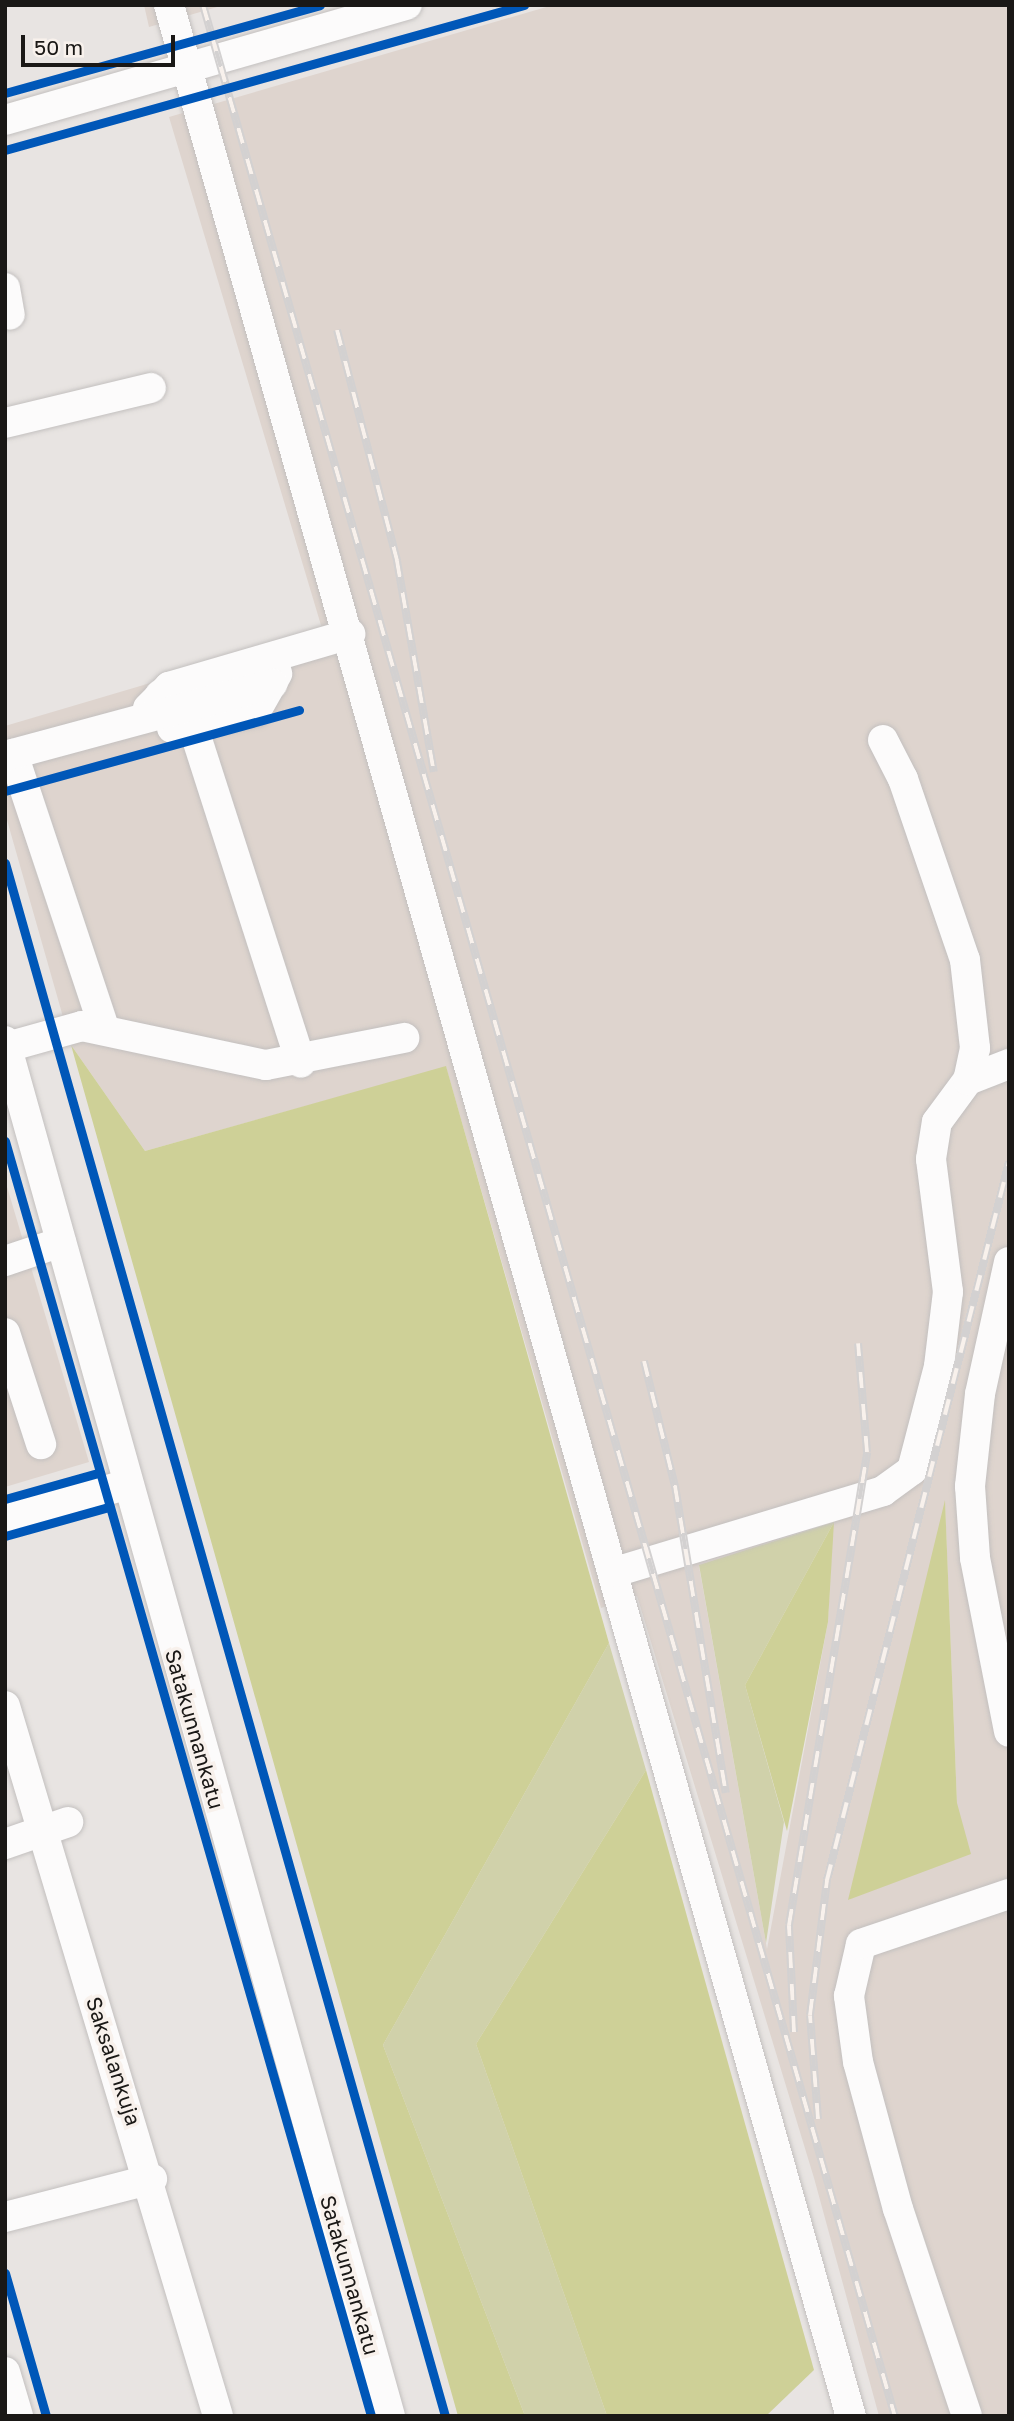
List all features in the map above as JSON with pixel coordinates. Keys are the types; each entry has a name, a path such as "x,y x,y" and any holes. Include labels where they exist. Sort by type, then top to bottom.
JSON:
{"street":[{"path":"169,5 185,69 350,635 851,2416"},
{"path":"5,120 407,5"},
{"path":"5,423 150,388"},
{"path":"301,1063 204,757 173,710 169,687 350,635"},
{"path":"104,1028 29,800 9,755 272,684 290,652"},
{"path":"138,718 173,710"},
{"path":"615,1572 883,1491 912,1470 939,1366 948,1292 931,1159 937,1122 968,1080 975,1048 965,960 903,779 883,740"},
{"path":"7,1050 82,1026 104,1028 266,1065 301,1063 404,1038"},
{"name":"Satakunnankatu","path":"7,1050 125,1485 390,2416"},
{"path":"968,1080 1009,1064"},
{"path":"5,1261 61,1242"},
{"path":"1009,1262 980,1394 970,1486 975,1559 1009,1732"},
{"path":"5,1333 41,1444"},
{"path":"5,1519 125,1485"},
{"name":"Saksalankuja","path":"5,1706 41,1834 152,2179 218,2416"},
{"path":"5,1844 41,1834 68,1822"},
{"path":"967,2416 898,2209 859,2062 849,1996 861,1944 1009,1894"},
{"path":"5,2217 152,2179"},
{"path":"5,2372 18,2416"}],"shaded area":[{"path":"144,5 224,5 149,27"},
{"path":"553,5 1009,5 1009,2416 879,2416 814,2178 637,1596 601,1608 446,1067 145,1151 71,1045 5,813 5,726 323,632 169,117","holes":["945,1503 957,1803 849,1900","833,1522 828,1622 767,1949 699,1566"]},
{"path":"5,1180 89,1462 5,1487"}],"green space":[{"path":"71,1045 145,1151 446,1066 609,1643 383,2045 525,2416 458,2416"},
{"path":"945,1500 957,1803 971,1854 848,1900"},
{"path":"834,1522 745,1685 784,1822 766,1943 699,1565"},
{"path":"834,1522 828,1622 787,1831 745,1685"},
{"path":"609,1643 646,1770 476,2044 607,2416 525,2416 383,2045"},
{"path":"646,1770 814,2370 766,2416 607,2416 476,2044"}],"railway":[{"path":"203,5 895,2416"},
{"path":"337,330 397,561 434,772"},
{"path":"818,2119 810,2015 827,1880 1009,1162"},
{"path":"794,2032 789,1925 867,1452 858,1343"},
{"path":"644,1361 675,1486 726,1793"}],"cycle path":[{"path":"5,93 320,5"},
{"path":"5,150 524,5"},
{"path":"5,791 299,710"},
{"path":"5,863 445,2416"},
{"path":"5,1141 371,2416"},
{"path":"5,1499 98,1473"},
{"path":"5,1536 109,1507"},
{"path":"5,2273 46,2416"}]}
